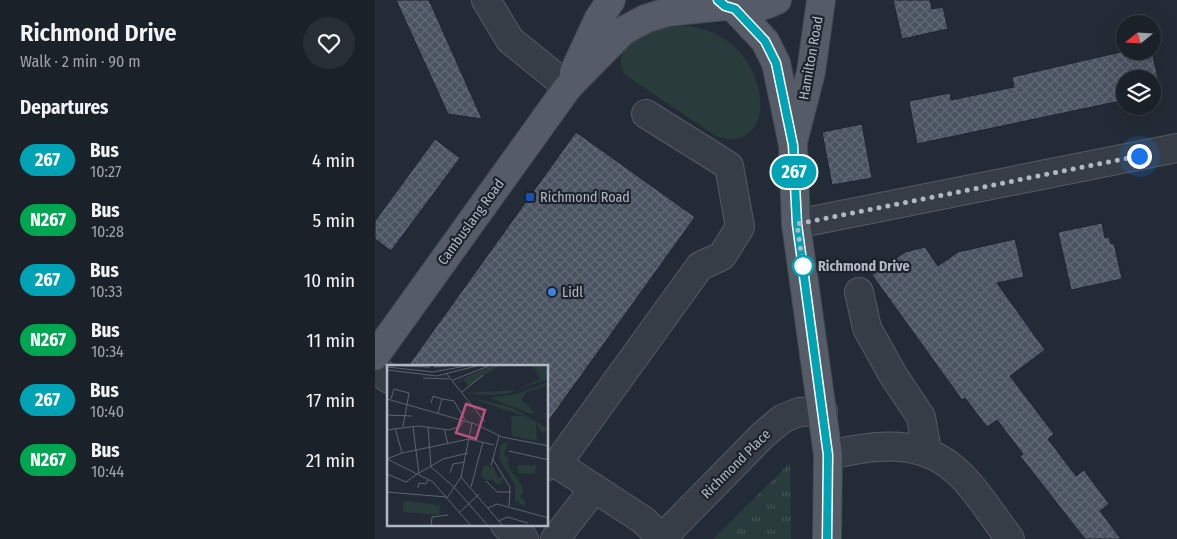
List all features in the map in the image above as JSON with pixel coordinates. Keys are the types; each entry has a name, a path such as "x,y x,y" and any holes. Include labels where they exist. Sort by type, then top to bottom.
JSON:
{"main road":[{"path":"568,87 598,20 611,0"},
{"path":"568,87 623,31 645,19 667,12 726,5 754,8 777,0"},
{"name":"Hamilton Road","path":"793,145 811,72 821,0"},
{"name":"Hamilton Road","path":"726,5 765,41 776,63 793,145 797,224 828,455 827,539"},
{"name":"Cambuslang Road","path":"375,356 568,87"}],"street":[{"path":"486,0 510,40 568,87"},
{"path":"646,114 729,166 741,227 722,256 700,266 552,465 643,520 662,538"},
{"path":"797,224 1177,148"},
{"path":"859,292 867,328 893,375 921,417 927,451"},
{"path":"375,369 387,378"},
{"name":"Richmond Place","path":"662,538 762,436 782,419 799,412 823,411"},
{"path":"828,455 877,446 927,451 940,456 954,468 976,493 1010,539"},
{"path":"555,539 594,489"},
{"path":"506,526 523,539"}],"green space":[{"path":"672,26 699,28 724,39 743,56 755,77 760,98 759,117 751,132 737,139 716,136 624,74 621,62 622,53 627,46 643,35"},
{"path":"790,463 791,539 713,539"}],"building":[{"path":"396,0 429,0 482,119 448,114"},
{"path":"893,0 930,0 932,9 943,7 948,29 902,39"},
{"path":"1116,53 1116,60 1154,60 1156,70 1116,70 1116,102 917,144 909,101 950,93 951,100 1014,87 1012,77"},
{"path":"862,124 872,178 832,185 822,132"},
{"name":"Lidl","path":"576,132 695,217 549,420 549,365 409,365"},
{"path":"435,139 460,158 391,251 375,239 375,221"},
{"path":"1102,223 1105,238 1109,237 1111,244 1114,243 1122,279 1071,290 1058,232"},
{"path":"1015,239 1024,277 997,283 1045,350 1010,376 1054,434 1048,439 1076,476 1084,470 1109,504 1100,511 1121,539 1085,539 1020,456 1023,454 997,420 987,427 965,398 962,400 872,275 905,252 925,247 938,266 958,252"}],"bus line":[{"name":"267","path":"718,0 725,6 735,9 765,41 776,63 793,145 797,224 828,455 827,539"}],"place":[{"name":"Richmond Road","path":"530,197"},
{"name":"Richmond Drive","path":"803,266"},
{"name":"Lidl","path":"552,292"}],"route":[{"path":"803,266 797,224 1139,156"}]}
